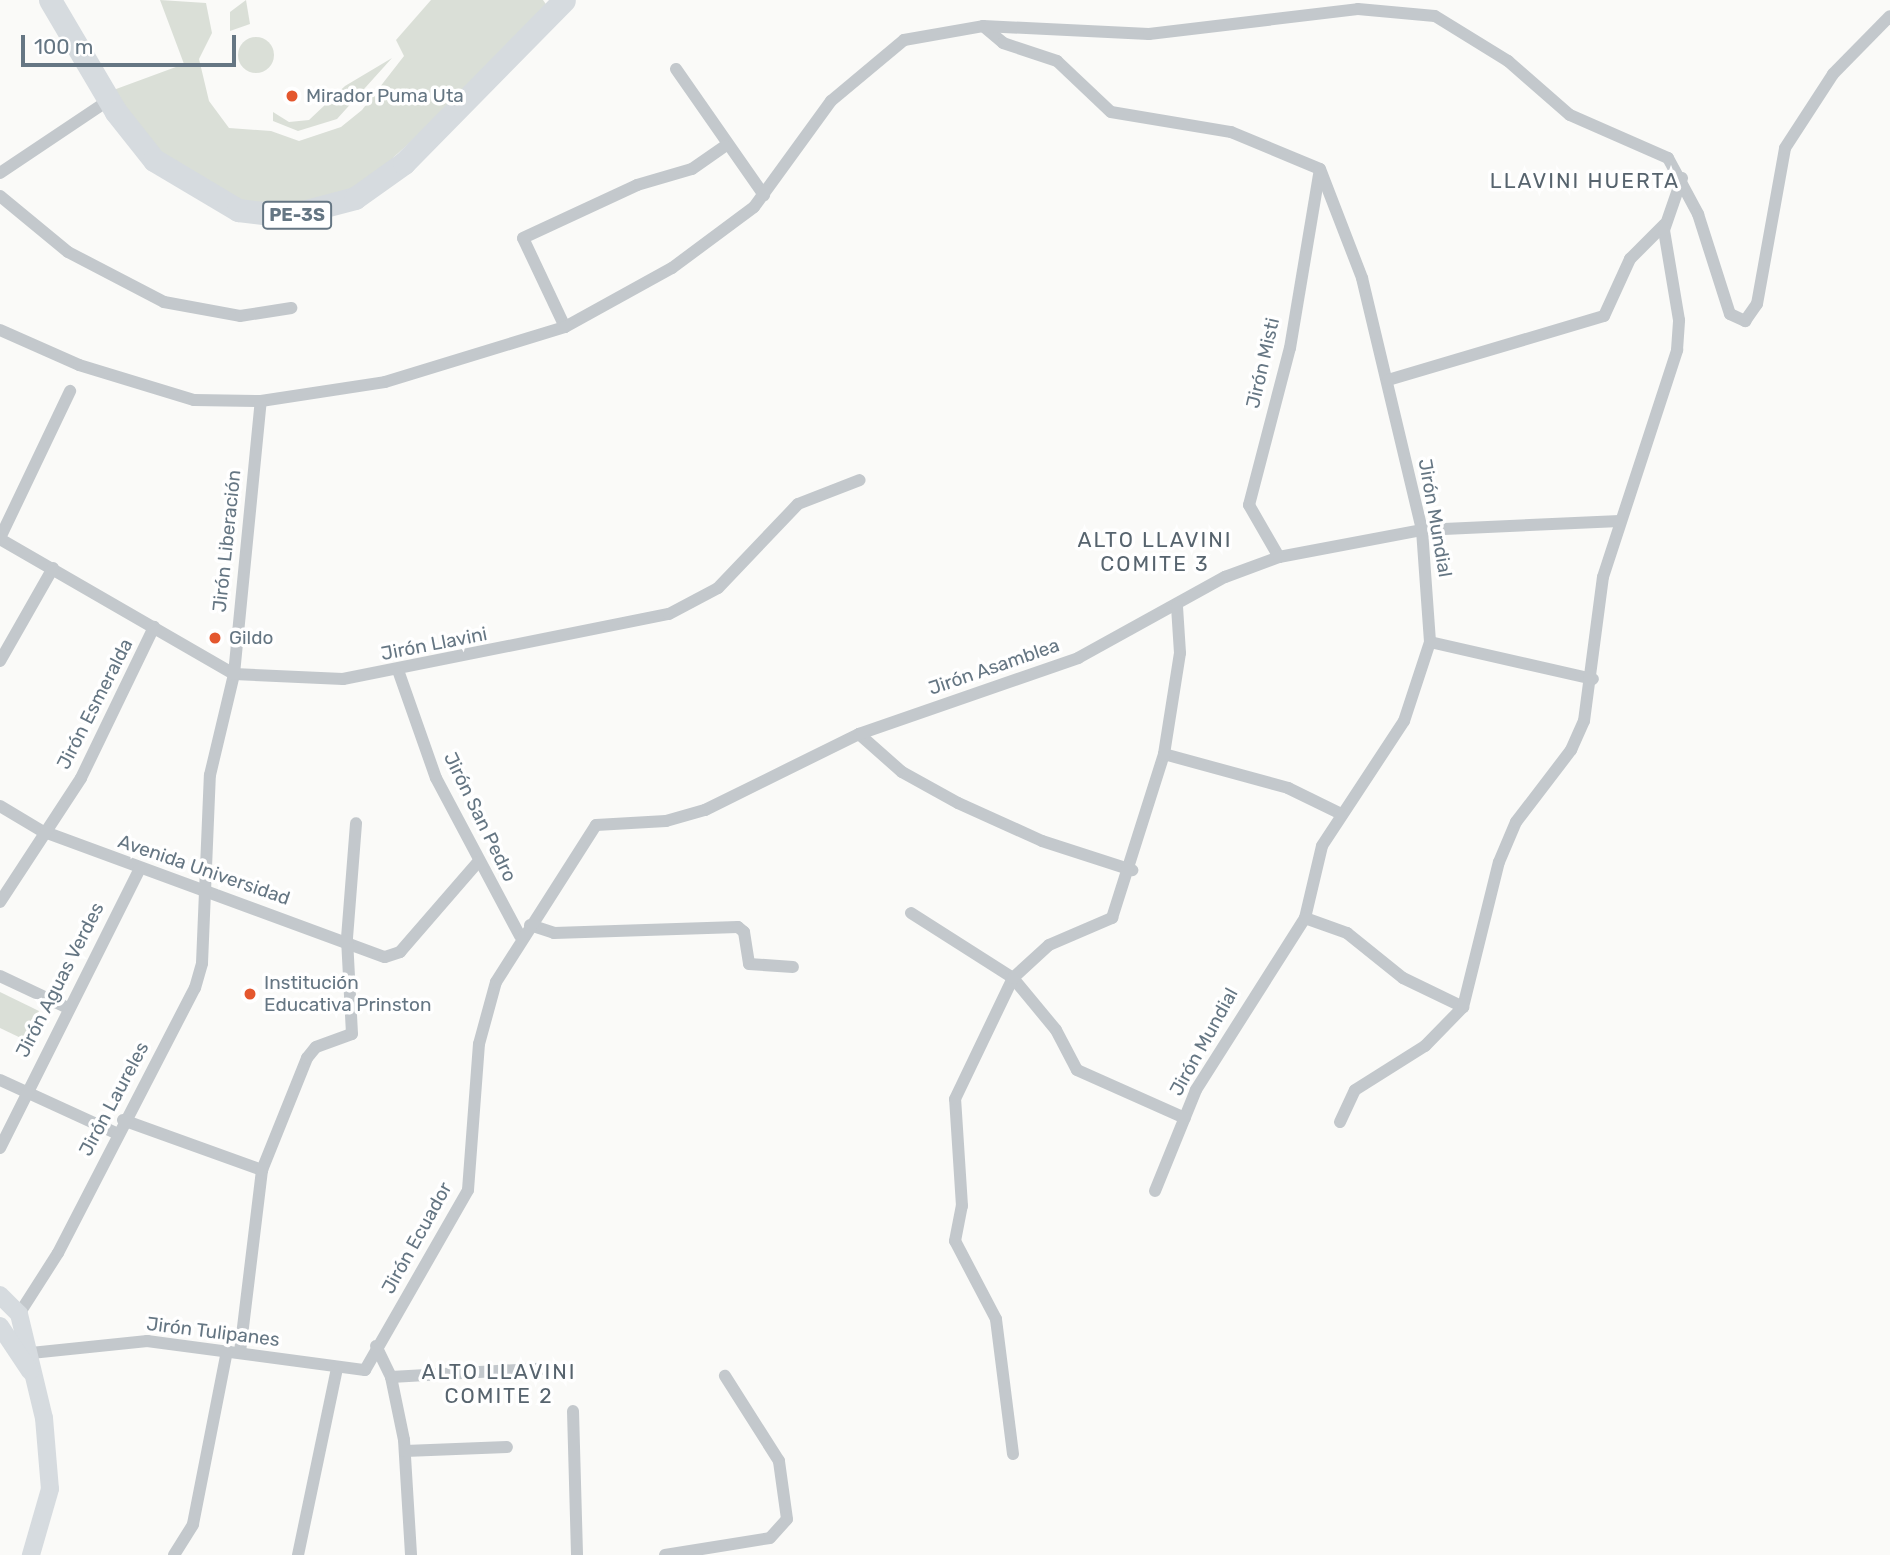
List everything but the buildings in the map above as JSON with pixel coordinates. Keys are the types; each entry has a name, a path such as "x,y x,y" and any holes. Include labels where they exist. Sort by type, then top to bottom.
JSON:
{"highway":[{"name":"PE-3S","path":"50,0 109,100 140,145 186,184 238,210 314,213 355,198 404,163 564,0"}],"street":[{"path":"0,330 165,395 261,401 385,382 565,327 672,268 764,195 831,101 880,54 904,40 983,26 1149,34 1329,10 1435,16 1508,61 1570,115 1651,146 1682,178 1730,314 1745,321 1757,304 1785,148 1833,74 1890,16"},
{"path":"983,26 1003,43 1057,61 1111,112 1231,132 1320,169"},
{"path":"676,69 725,146 764,195"},
{"path":"0,173 109,100"},
{"path":"565,327 523,238 637,185 692,169 725,146"},
{"name":"Jirón Mundial","path":"1154,1191 1185,1118 1271,962 1305,918 1314,866 1341,814 1394,743 1430,642 1422,530 1388,380 1362,278 1320,169"},
{"name":"Jirón Misti","path":"1279,557 1250,505 1290,348 1320,169"},
{"path":"1340,1122 1355,1090 1424,1046 1463,1007 1499,862 1516,822 1571,750 1592,679 1603,577 1677,350 1665,225 1682,178"},
{"path":"0,196 68,252 164,302 240,316 291,308"},
{"path":"1388,380 1604,316 1630,259 1665,225"},
{"path":"0,538 69,391"},
{"name":"Jirón Liberación","path":"201,891 210,775 234,674 261,401"},
{"name":"Jirón Llavini","path":"0,538 234,674 343,679 399,673 669,614 718,588 798,504 860,480"},
{"name":"Jirón Asamblea","path":"583,840 600,823 666,821 705,810 859,734 1078,658 1177,607 1225,577 1279,557 1422,530 1620,521"},
{"path":"0,661 53,568"},
{"path":"1013,1454 996,1319 955,1241 962,1206 953,1120 963,1078 1013,978 1049,946 1109,923 1132,870 1164,754 1180,653 1177,607"},
{"name":"Jirón Esmeralda","path":"0,902 42,831 81,778 154,627"},
{"path":"1430,642 1592,679"},
{"name":"Jirón San Pedro","path":"399,673 436,778 478,862 520,936"},
{"path":"859,734 902,772 958,803 1042,841 1132,870"},
{"path":"1164,754 1288,788 1341,814"},
{"name":"Avenida Universidad","path":"0,806 42,831 139,869 346,939 385,957 400,952 478,862"},
{"path":"174,1555 193,1524 234,1351 262,1170 307,1058 317,1047 352,1034 346,939 356,823"},
{"name":"Jirón Ecuador","path":"376,1346 468,1190 487,1005 520,936 530,925 583,840"},
{"name":"Jirón Aguas Verdes","path":"0,1148 66,1007 139,869"},
{"name":"Jirón Laureles","path":"19,1314 58,1253 116,1133 195,988 202,962 201,891"},
{"path":"911,913 1013,978 1056,1030 1077,1070 1185,1118"},
{"path":"1305,918 1347,933 1403,978 1463,1007"},
{"path":"530,925 554,933 737,927 744,932 749,964 793,967"},
{"path":"0,976 66,1007"},
{"path":"0,1080 116,1133"},
{"path":"123,1120 262,1170"},
{"path":"0,1295 19,1314 39,1386 50,1489 33,1555"},
{"path":"0,1326 39,1386"},
{"name":"Jirón Tulipanes","path":"31,1353 147,1342 234,1351 337,1369 365,1370 376,1346"},
{"path":"376,1346 391,1377 405,1451 411,1555"},
{"path":"391,1377 553,1368"},
{"path":"298,1555 337,1369"},
{"path":"665,1555 770,1538 787,1518 779,1461 725,1376"},
{"path":"573,1411 577,1555"},
{"path":"405,1451 507,1447"}],"shaded area":[{"path":"160,0 206,3 212,33 199,59 209,101 229,128 271,131 299,141 341,127 362,110 404,56 396,40 431,0 543,0 552,13 361,187 298,205 262,205 230,199 180,175 108,92 184,64"},
{"path":"246,0 250,24 230,31 230,12"},
{"path":"256,37 269,42 274,55 269,68 256,73 243,68 238,55 243,42"},
{"path":"392,58 337,119 298,131 273,121 273,112 289,122 309,120 345,86"},
{"path":"0,992 39,1011 25,1040 0,1028"}],"place":[{"name":"Mirador Puma Uta","path":"292,96"},
{"name":"Gildo","path":"215,638"},
{"name":"Institución Educativa Prinston","path":"250,994"}],"district":[{"name":"LLAVINI HUERTA","path":"1585,181"},
{"name":"ALTO LLAVINI COMITE 3","path":"1155,552"},
{"name":"ALTO LLAVINI COMITE 2","path":"499,1384"}]}
